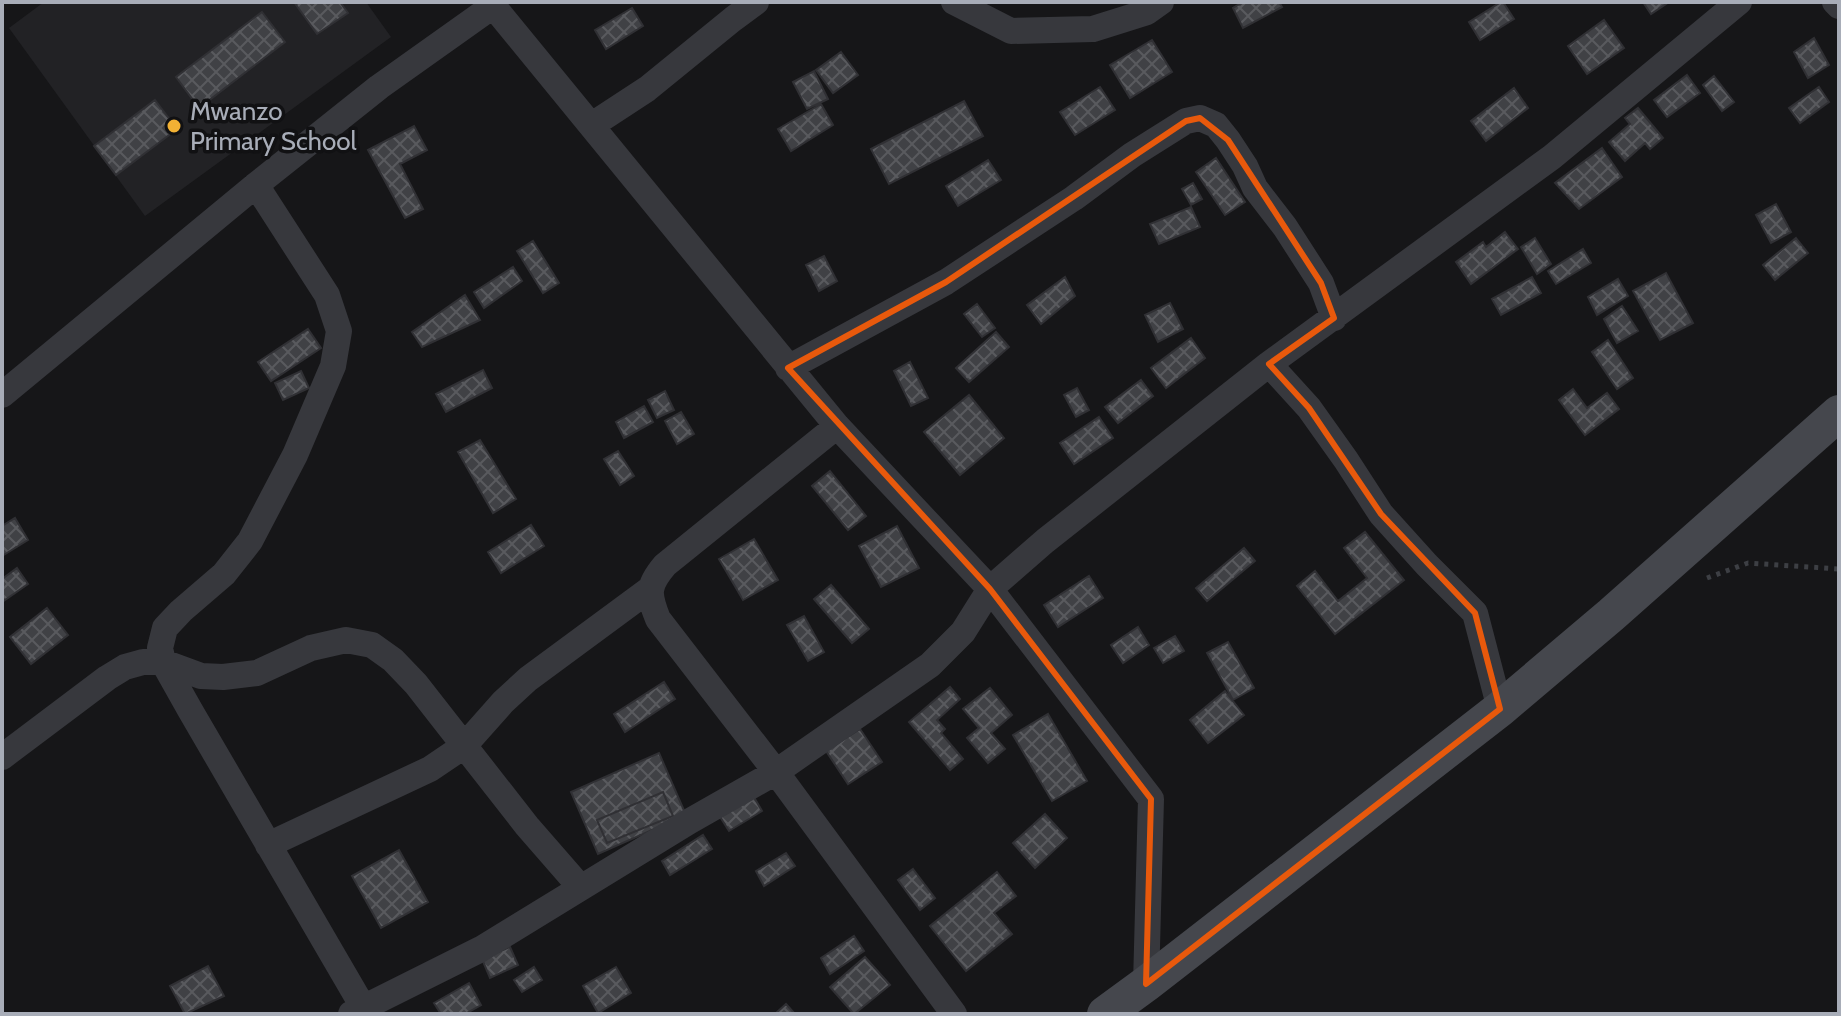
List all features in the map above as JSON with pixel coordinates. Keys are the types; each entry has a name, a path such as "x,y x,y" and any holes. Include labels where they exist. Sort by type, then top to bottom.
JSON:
{"street":[{"path":"592,125 647,89 756,2"},
{"path":"954,2 1011,31 1093,29 1147,12 1161,2"},
{"path":"256,185 327,295 339,331 333,366 295,455 250,541 224,574 165,628 160,648 163,662 268,845 357,1011 481,949 776,772 930,665 963,632 990,589 1045,541 1269,364 1552,157 1739,2"},
{"path":"2,395 256,185 379,87 491,4 837,426 990,589 1151,799 1146,984"},
{"path":"788,368 946,282 1074,198 1132,155 1186,121 1200,118 1216,125 1228,140 1255,188 1321,283 1334,318"},
{"path":"1269,364 1309,408 1381,514 1475,613 1500,709"},
{"path":"1105,1014 1500,709 1839,413"},
{"path":"837,426 665,565 654,578 650,601 658,619 776,772 954,1014"},
{"path":"268,845 430,769 464,746 528,679 650,589"},
{"path":"2,757 125,667 143,662 163,662 201,676 223,677 257,673 311,648 346,640 372,645 393,660 416,684 527,826 581,888"}],"path":[{"path":"1707,578 1748,563 1839,569"}],"highlighted area":[{"path":"1200,118 1228,140 1321,283 1334,318 1269,364 1309,408 1381,514 1475,613 1500,709 1146,984 1151,799 990,589 788,368 946,282 1186,121"}],"shaded area":[{"name":"Mwanzo Primary School","path":"44,2 366,2 391,37 145,216 9,28"}],"building":[{"path":"294,2 340,2 348,13 317,34"},
{"path":"1243,2 1279,2 1282,7 1243,28 1233,8"},
{"path":"1501,2 1514,19 1480,40 1469,22"},
{"path":"1643,2 1669,2 1651,14"},
{"path":"632,8 643,26 606,49 595,30"},
{"path":"262,12 285,42 199,108 176,77"},
{"path":"1604,20 1624,48 1587,74 1568,46"},
{"path":"1814,38 1829,65 1808,78 1794,52"},
{"path":"1152,40 1172,72 1130,98 1110,65"},
{"path":"841,52 858,75 833,93 816,70"},
{"path":"814,71 828,99 807,109 793,82"},
{"path":"1687,75 1700,93 1667,117 1654,100"},
{"path":"1714,76 1734,102 1722,111 1703,85"},
{"path":"1100,87 1115,110 1075,135 1060,112"},
{"path":"1819,87 1829,102 1800,123 1789,108"},
{"path":"1514,88 1528,108 1486,141 1471,121"},
{"path":"155,100 177,129 116,175 94,146"},
{"path":"964,101 983,136 889,184 871,149"},
{"path":"821,104 833,125 791,151 778,129"},
{"path":"1638,108 1663,138 1650,149 1645,143 1625,161 1609,142 1630,124 1625,118"},
{"path":"414,126 427,150 400,164 423,209 405,218 368,150"},
{"path":"1602,148 1622,177 1579,209 1555,183"},
{"path":"1216,158 1245,202 1225,215 1196,172"},
{"path":"988,160 1001,180 958,206 946,186"},
{"path":"1193,183 1202,199 1191,205 1182,189"},
{"path":"1776,204 1791,232 1771,243 1756,215"},
{"path":"1191,207 1200,227 1159,244 1150,224"},
{"path":"1505,232 1518,249 1471,284 1456,262 1483,242 1486,247"},
{"path":"1535,238 1551,264 1537,274 1521,247"},
{"path":"1796,238 1808,253 1775,280 1763,265"},
{"path":"533,241 559,283 543,293 517,251"},
{"path":"1583,249 1591,263 1556,284 1548,271"},
{"path":"824,256 837,281 819,291 806,265"},
{"path":"513,267 522,281 484,308 474,292"},
{"path":"1666,273 1693,323 1660,340 1633,291"},
{"path":"1065,277 1075,296 1041,324 1027,305"},
{"path":"1532,277 1541,293 1501,315 1492,299"},
{"path":"1618,279 1628,296 1597,315 1588,297"},
{"path":"465,295 480,320 422,347 412,332"},
{"path":"1170,303 1183,329 1158,342 1145,315"},
{"path":"977,304 995,328 982,337 964,314"},
{"path":"1622,306 1638,331 1617,343 1604,319"},
{"path":"308,329 321,348 271,381 258,362"},
{"path":"996,332 1009,347 969,382 956,368"},
{"path":"1191,338 1205,358 1166,388 1151,368"},
{"path":"1608,340 1633,378 1617,389 1592,352"},
{"path":"910,362 928,398 911,406 894,371"},
{"path":"483,370 492,388 446,412 436,394"},
{"path":"301,371 309,388 283,400 275,383"},
{"path":"1141,380 1153,396 1118,423 1105,407"},
{"path":"1077,388 1089,410 1076,417 1064,395"},
{"path":"1573,389 1587,408 1607,393 1619,409 1585,435 1559,400"},
{"path":"665,391 674,410 657,418 648,400"},
{"path":"969,395 1004,438 960,475 924,432"},
{"path":"644,406 653,422 624,438 616,422"},
{"path":"681,412 694,434 677,444 665,421"},
{"path":"1099,417 1113,438 1074,464 1060,443"},
{"path":"480,440 516,499 493,513 458,452"},
{"path":"618,451 634,476 620,485 604,459"},
{"path":"830,471 866,516 848,530 812,486"},
{"path":"15,518 28,540 2,556 2,526"},
{"path":"531,525 544,546 501,573 488,552"},
{"path":"897,526 919,568 881,587 859,546"},
{"path":"1365,532 1404,580 1335,634 1297,586 1315,571 1338,601 1367,578 1344,548"},
{"path":"754,539 778,580 743,600 719,559"},
{"path":"1244,548 1255,561 1207,601 1196,588"},
{"path":"17,568 28,584 2,602 2,579"},
{"path":"1089,576 1103,598 1058,627 1044,605"},
{"path":"831,585 869,629 852,643 814,599"},
{"path":"47,608 68,635 31,664 10,637"},
{"path":"804,616 824,652 808,661 787,625"},
{"path":"1138,627 1149,645 1123,663 1111,645"},
{"path":"1175,636 1184,651 1163,663 1154,648"},
{"path":"1228,642 1254,688 1233,700 1207,653"},
{"path":"664,682 675,699 625,732 614,714"},
{"path":"950,687 960,699 937,720 945,729 941,733 963,759 950,770 909,722"},
{"path":"990,688 1012,715 991,733 1005,749 988,763 967,738 979,728 963,709"},
{"path":"1225,691 1244,715 1208,743 1190,720"},
{"path":"1048,714 1087,781 1052,801 1013,735"},
{"path":"860,729 882,762 848,784 826,751"},
{"path":"659,753 686,815 598,854 571,792"},
{"path":"663,792 673,816 607,843 597,820"},
{"path":"751,792 762,811 729,831 717,812"},
{"path":"1045,814 1067,838 1035,868 1013,843"},
{"path":"703,835 712,849 670,875 662,861"},
{"path":"399,850 428,902 381,928 352,876"},
{"path":"786,853 795,866 764,886 756,871"},
{"path":"913,869 935,898 920,910 898,880"},
{"path":"997,872 1016,896 994,913 1012,934 966,971 930,926"},
{"path":"854,936 864,951 830,974 821,958"},
{"path":"510,947 518,965 490,978 482,959"},
{"path":"865,957 890,985 854,1014 830,987"},
{"path":"208,966 224,996 185,1014 170,986"},
{"path":"534,967 542,980 522,992 514,980"},
{"path":"616,967 631,993 598,1013 583,986"},
{"path":"469,983 481,1005 465,1014 441,1014 434,1003"},
{"path":"786,1004 795,1014 775,1014"}],"place":[{"name":"Mwanzo Primary School","path":"174,126"}]}
